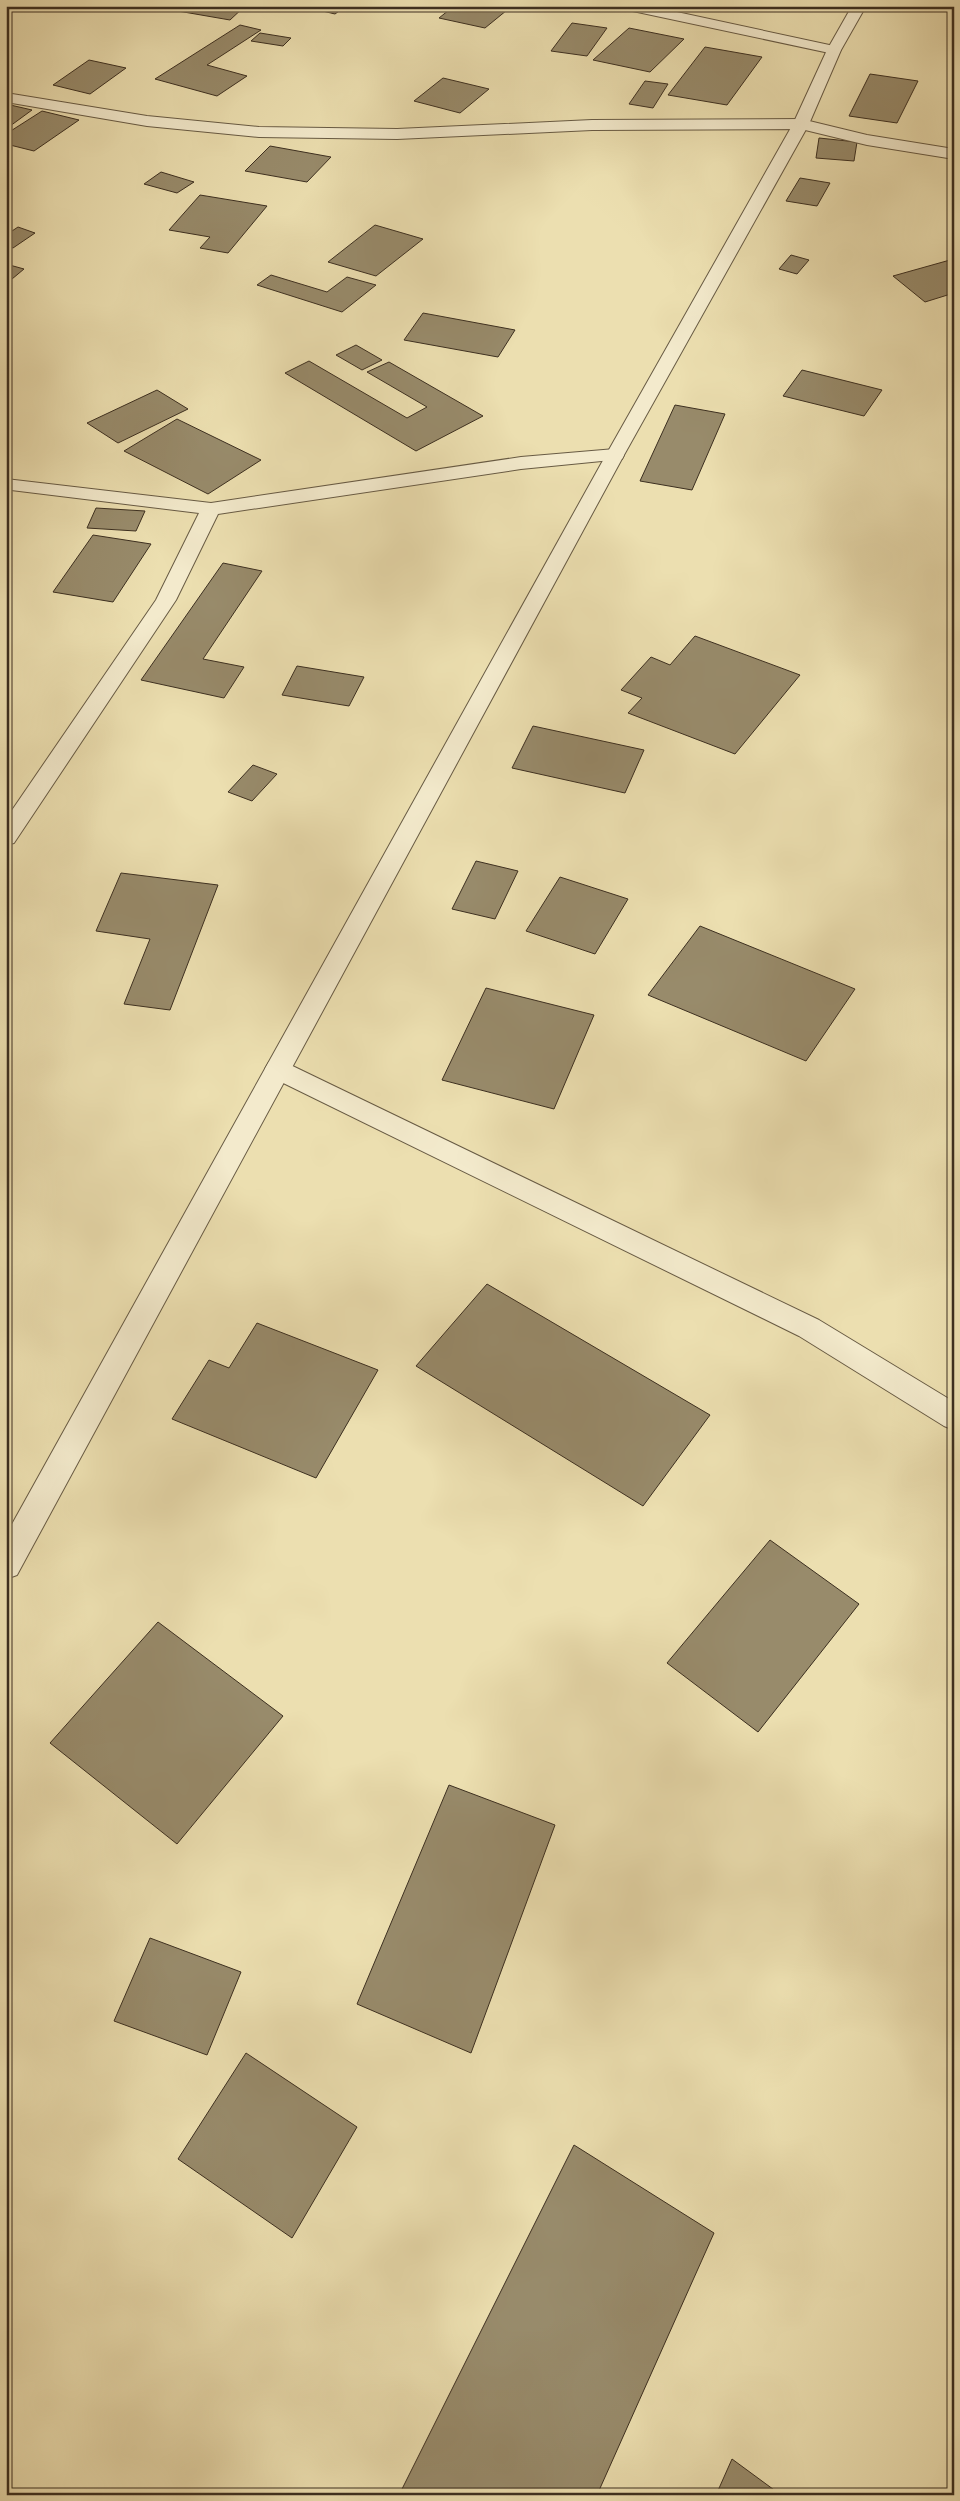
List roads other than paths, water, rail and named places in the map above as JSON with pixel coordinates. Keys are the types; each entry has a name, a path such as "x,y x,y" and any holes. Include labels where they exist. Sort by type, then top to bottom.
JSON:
{"street":[{"path":"628,6 834,50"},
{"path":"6,1565 615,455 801,124 834,50 859,6"},
{"path":"6,97 147,121 259,132 397,134 592,125 801,124 867,140 954,154"},
{"path":"11,484 211,509 522,463 615,455"},
{"path":"6,837 166,600 211,509"},
{"path":"278,1069 809,1328 954,1417"}]}
